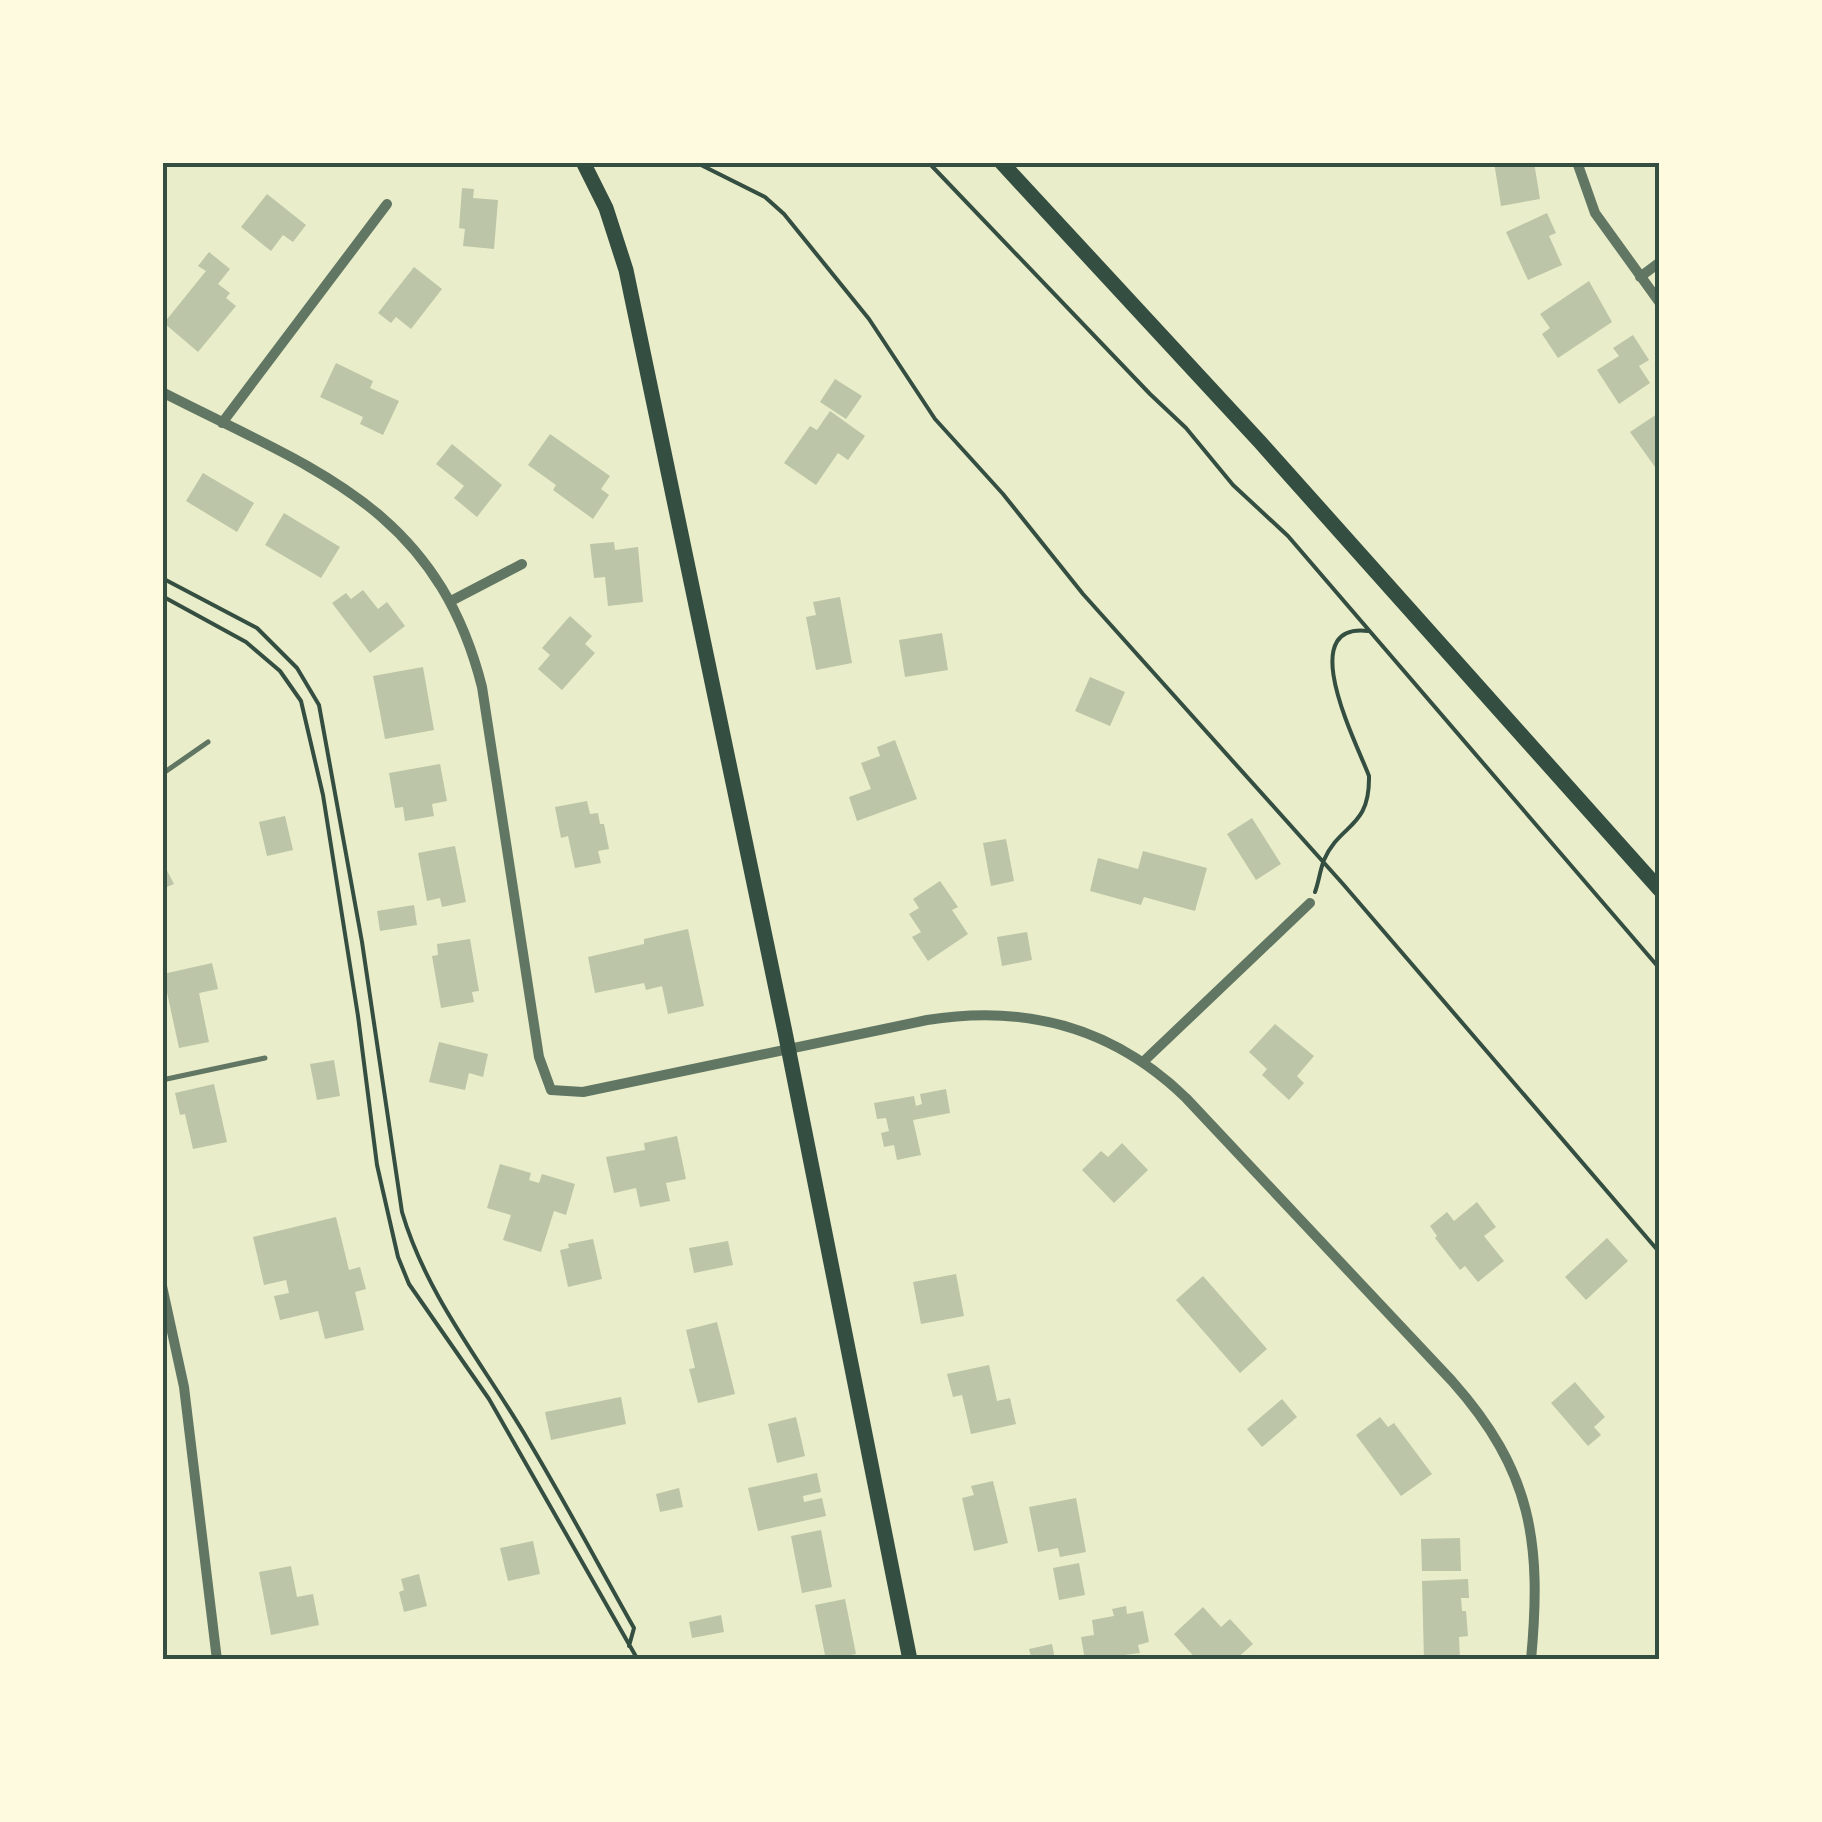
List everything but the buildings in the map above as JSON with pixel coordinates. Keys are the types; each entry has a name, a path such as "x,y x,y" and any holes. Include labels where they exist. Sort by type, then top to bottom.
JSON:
{"main road":[{"path":"582,162 614,228 626,270 910,1660"},
{"path":"1001,162 1311,498 1660,890"}],"street":[{"path":"1577,162 1594,212 1660,303"},
{"path":"222,423 386,204"},
{"path":"1640,277 1660,262"},
{"path":"162,392 338,483 373,507 406,540 451,601 467,636 482,687 539,1057 551,1090 583,1092 951,1016 1000,1014 1072,1028 1144,1061 1186,1098 1452,1380 1491,1428 1518,1481 1532,1534 1536,1567 1531,1660"},
{"path":"451,601 522,564"},
{"path":"1144,1061 1310,903"},
{"path":"162,1286 184,1387 218,1660"}],"lane":[{"path":"162,774 208,742"},
{"path":"162,1080 265,1058"}],"path":[{"path":"695,162 765,197 784,214 870,319 935,419 1083,594 1323,862 1660,1252"},
{"path":"928,162 1186,428 1212,462 1288,536 1660,969"},
{"path":"162,578 257,628 296,668 318,705 362,942 402,1212 413,1249 467,1346 527,1438 634,1628 630,1646"},
{"path":"162,596 246,642 280,671 300,701 323,795 377,1165 398,1258 409,1284 494,1408 638,1660"},
{"path":"1310,903 1323,862 1360,820 1369,792 1369,776 1332,671 1340,638 1355,629 1368,631"}]}
